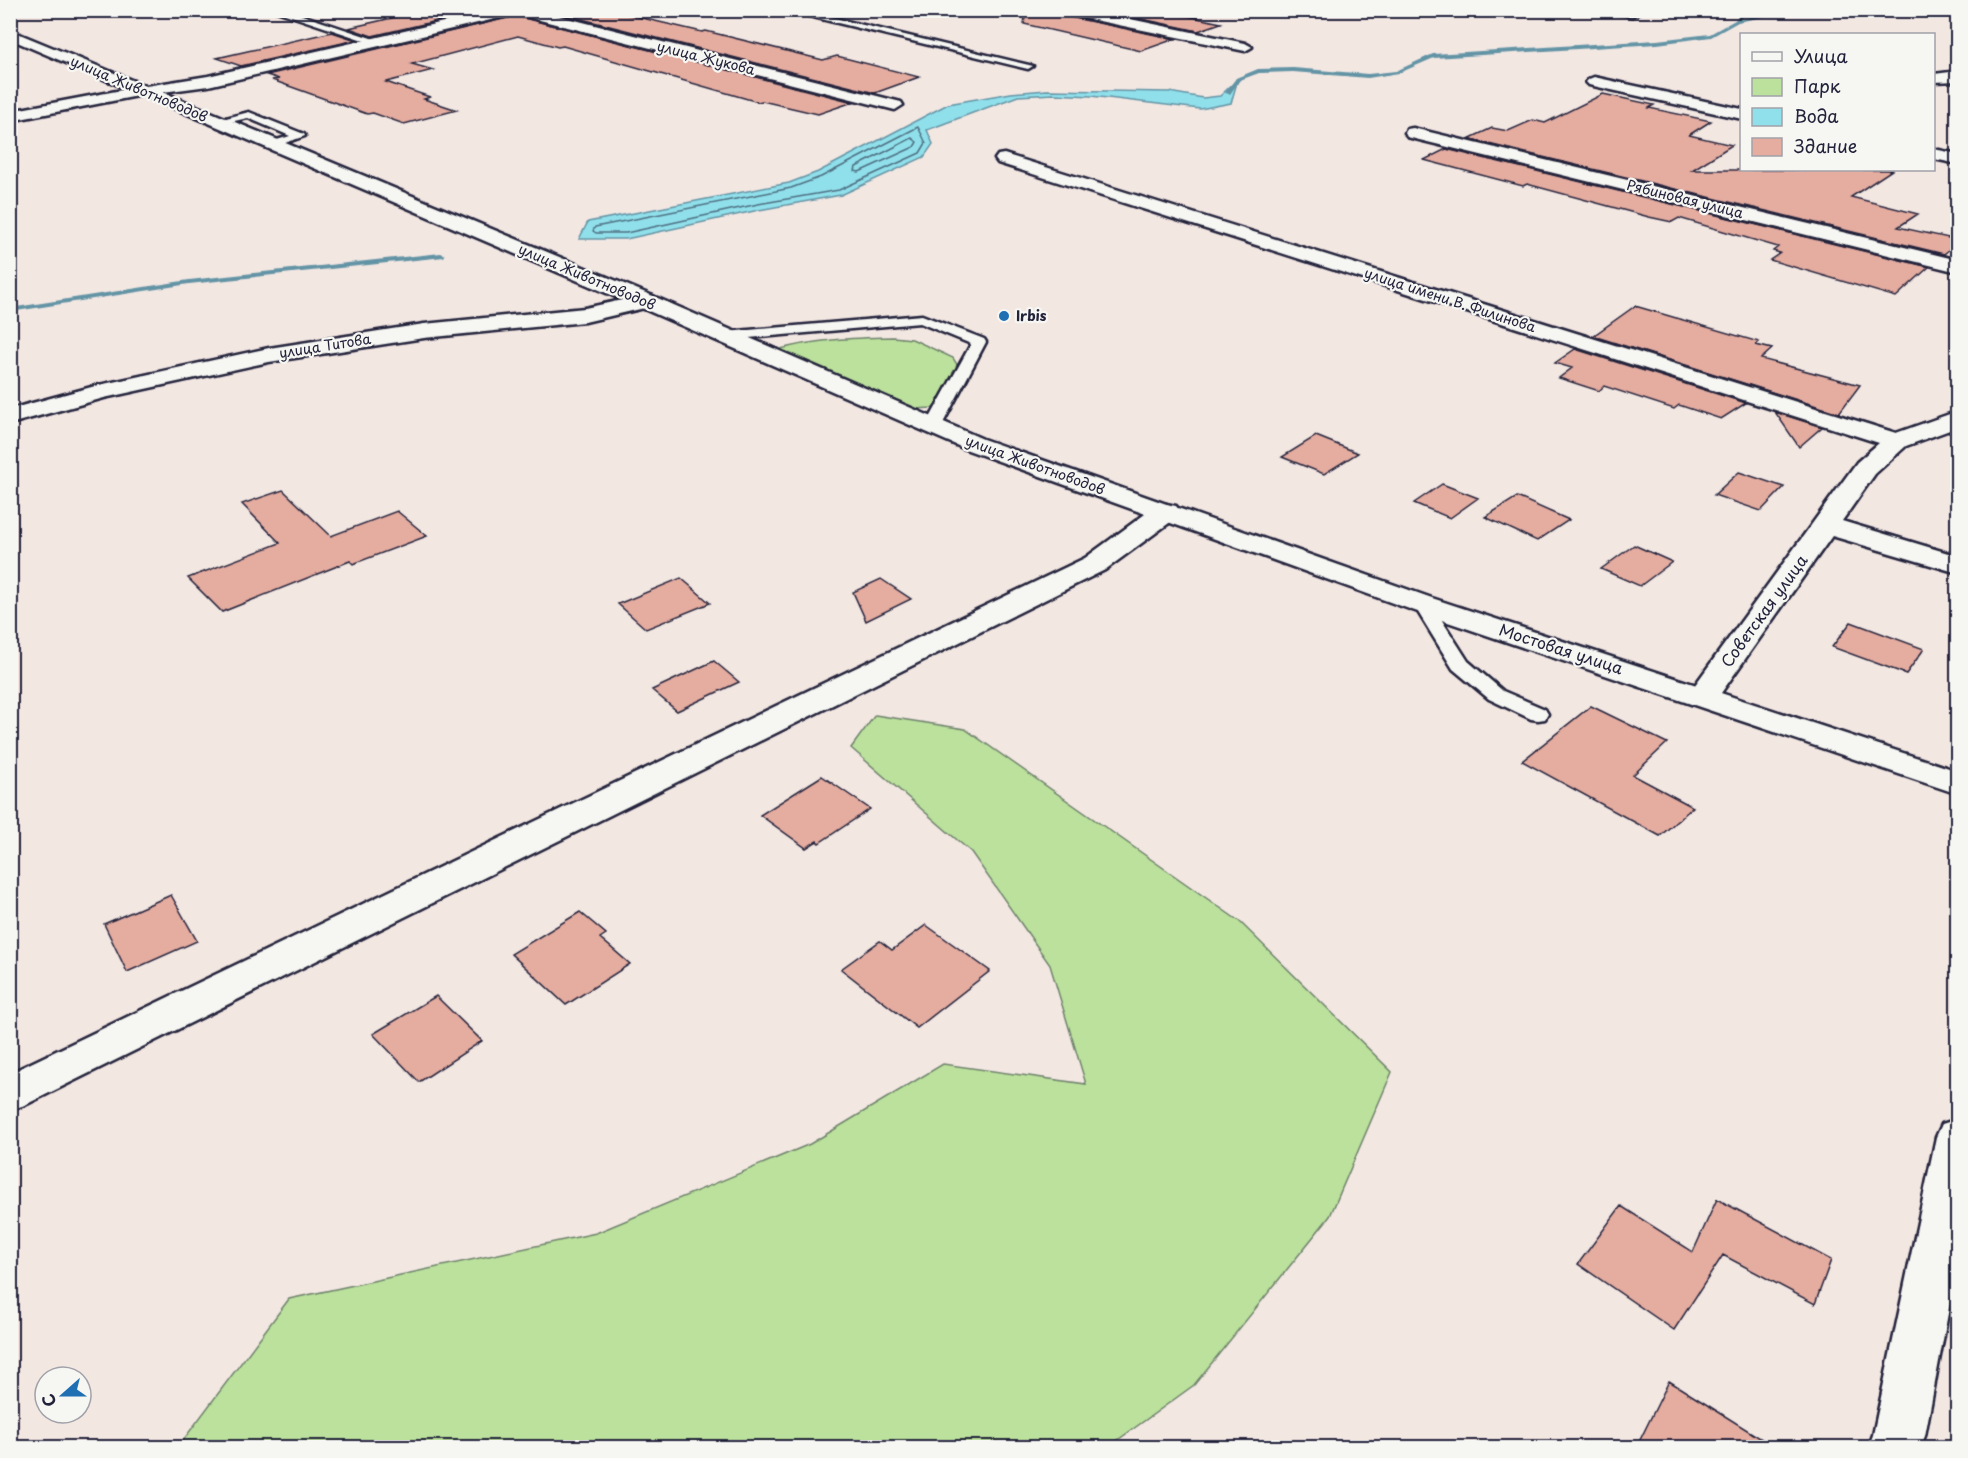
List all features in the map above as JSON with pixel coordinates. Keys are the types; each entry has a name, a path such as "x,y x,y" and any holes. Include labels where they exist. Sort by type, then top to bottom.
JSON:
{"street":[{"path":"10,116 141,91 208,81 517,10"},
{"name":"улица Жукова","path":"517,10 895,105"},
{"path":"1065,10 1245,47"},
{"name":"улица Животноводов","path":"10,34 645,301 974,444 1166,512"},
{"path":"1935,78 1958,76"},
{"path":"1594,82 1740,114"},
{"name":"Рябиновая улица","path":"1413,133 1958,266"},
{"path":"1935,154 1958,159"},
{"name":"улица имени В. Филинова","path":"1004,159 1897,441"},
{"name":"улица Титова","path":"10,417 99,392 269,355 424,331 585,315 645,301"},
{"name":"Советская улица","path":"1703,696 1866,468 1897,441 1958,418"},
{"path":"10,1094 1095,564 1166,512"},
{"name":"Мостовая улица","path":"1166,512 1422,604 1958,783"},
{"path":"1826,525 1958,565"},
{"path":"1894,1448 1899,1436 1958,1137"}],"lane":[{"path":"277,10 378,42"},
{"path":"788,10 1028,66"},
{"path":"216,122 249,115 300,136 271,145"},
{"path":"726,336 922,319 979,342 933,426"},
{"path":"1422,604 1460,665 1496,695 1538,714"}],"green space":[{"path":"893,337 912,339 953,358 961,371 945,403 933,408 914,409 777,350 820,341"},
{"path":"875,715 965,729 1239,921 1392,1072 1330,1216 1194,1385 1108,1447 178,1447 289,1299 596,1233 810,1144 943,1064 1086,1084 1050,965 971,852 851,748"}],"water":[{"path":"1238,79 1231,103 1200,109 1091,96 1054,94 1018,96 927,130 933,144 924,157 841,195 626,239 579,239 588,222 789,183 818,172 948,104 1011,93 1047,90 1169,92 1203,98 1220,96"}],"building":[{"path":"426,10 484,10 372,36 349,28"},
{"path":"546,10 608,10 823,60 837,56 919,77 875,93"},
{"path":"1026,10 1057,10 1065,16 1175,39 1141,51 1024,24"},
{"path":"1100,10 1158,10 1221,23 1198,31"},
{"path":"516,16 853,102 818,114 758,102 563,46 558,47 518,36 412,64 433,70 386,82 430,97 424,99 457,110 404,124 373,113 367,114 272,80 279,79 267,75"},
{"path":"332,32 356,40 241,66 217,58"},
{"path":"1603,94 1654,105 1649,108 1711,121 1689,135 1732,145 1692,170 1890,171 1851,197 1918,214 1898,227 1958,240 1958,242 1944,254 1468,139 1492,128 1508,131 1533,120 1545,123"},
{"path":"1446,149 1929,267 1896,297 1770,260 1780,253 1773,251 1778,247 1679,218 1672,222 1649,217 1527,184 1523,186 1424,160"},
{"path":"1635,306 1759,342 1756,345 1772,349 1761,359 1860,385 1839,413 1593,336"},
{"path":"1575,349 1746,403 1721,419 1679,405 1674,409 1604,386 1599,391 1559,378 1572,368 1555,363"},
{"path":"1775,412 1822,427 1799,447"},
{"path":"1316,436 1358,453 1324,474 1282,457"},
{"path":"1739,472 1784,487 1761,511 1714,495"},
{"path":"1442,484 1478,498 1450,518 1414,503"},
{"path":"283,490 331,536 397,511 427,536 353,564 350,561 222,612 188,578 280,543 242,504"},
{"path":"1517,497 1569,520 1537,541 1485,517"},
{"path":"1634,545 1672,562 1640,586 1601,569"},
{"path":"681,578 710,603 646,629 618,604"},
{"path":"881,579 911,599 866,621 853,592"},
{"path":"1851,622 1924,649 1906,674 1832,647"},
{"path":"714,661 739,682 677,711 652,690"},
{"path":"1591,706 1667,743 1633,775 1693,807 1660,836 1522,761"},
{"path":"822,776 870,809 819,843 817,841 806,848 760,815"},
{"path":"171,895 197,941 127,972 104,924"},
{"path":"580,912 606,934 600,938 630,964 566,1005 511,954"},
{"path":"926,925 990,971 917,1028 841,969 880,941 892,950"},
{"path":"436,996 482,1041 419,1082 373,1034"},
{"path":"1717,1199 1831,1260 1815,1304 1723,1255 1674,1330 1578,1264 1621,1206 1693,1252"},
{"path":"1669,1381 1776,1448 1636,1448"}],"waterway":[{"path":"1737,21 1745,10"},
{"path":"1737,21 1796,10"},
{"path":"1228,93 1238,79 1258,71 1293,70 1368,76 1397,72 1433,56 1657,42 1711,35 1737,21"},
{"path":"10,310 189,282 441,255"}],"place":[{"name":"Irbis","path":"1004,316"}]}
